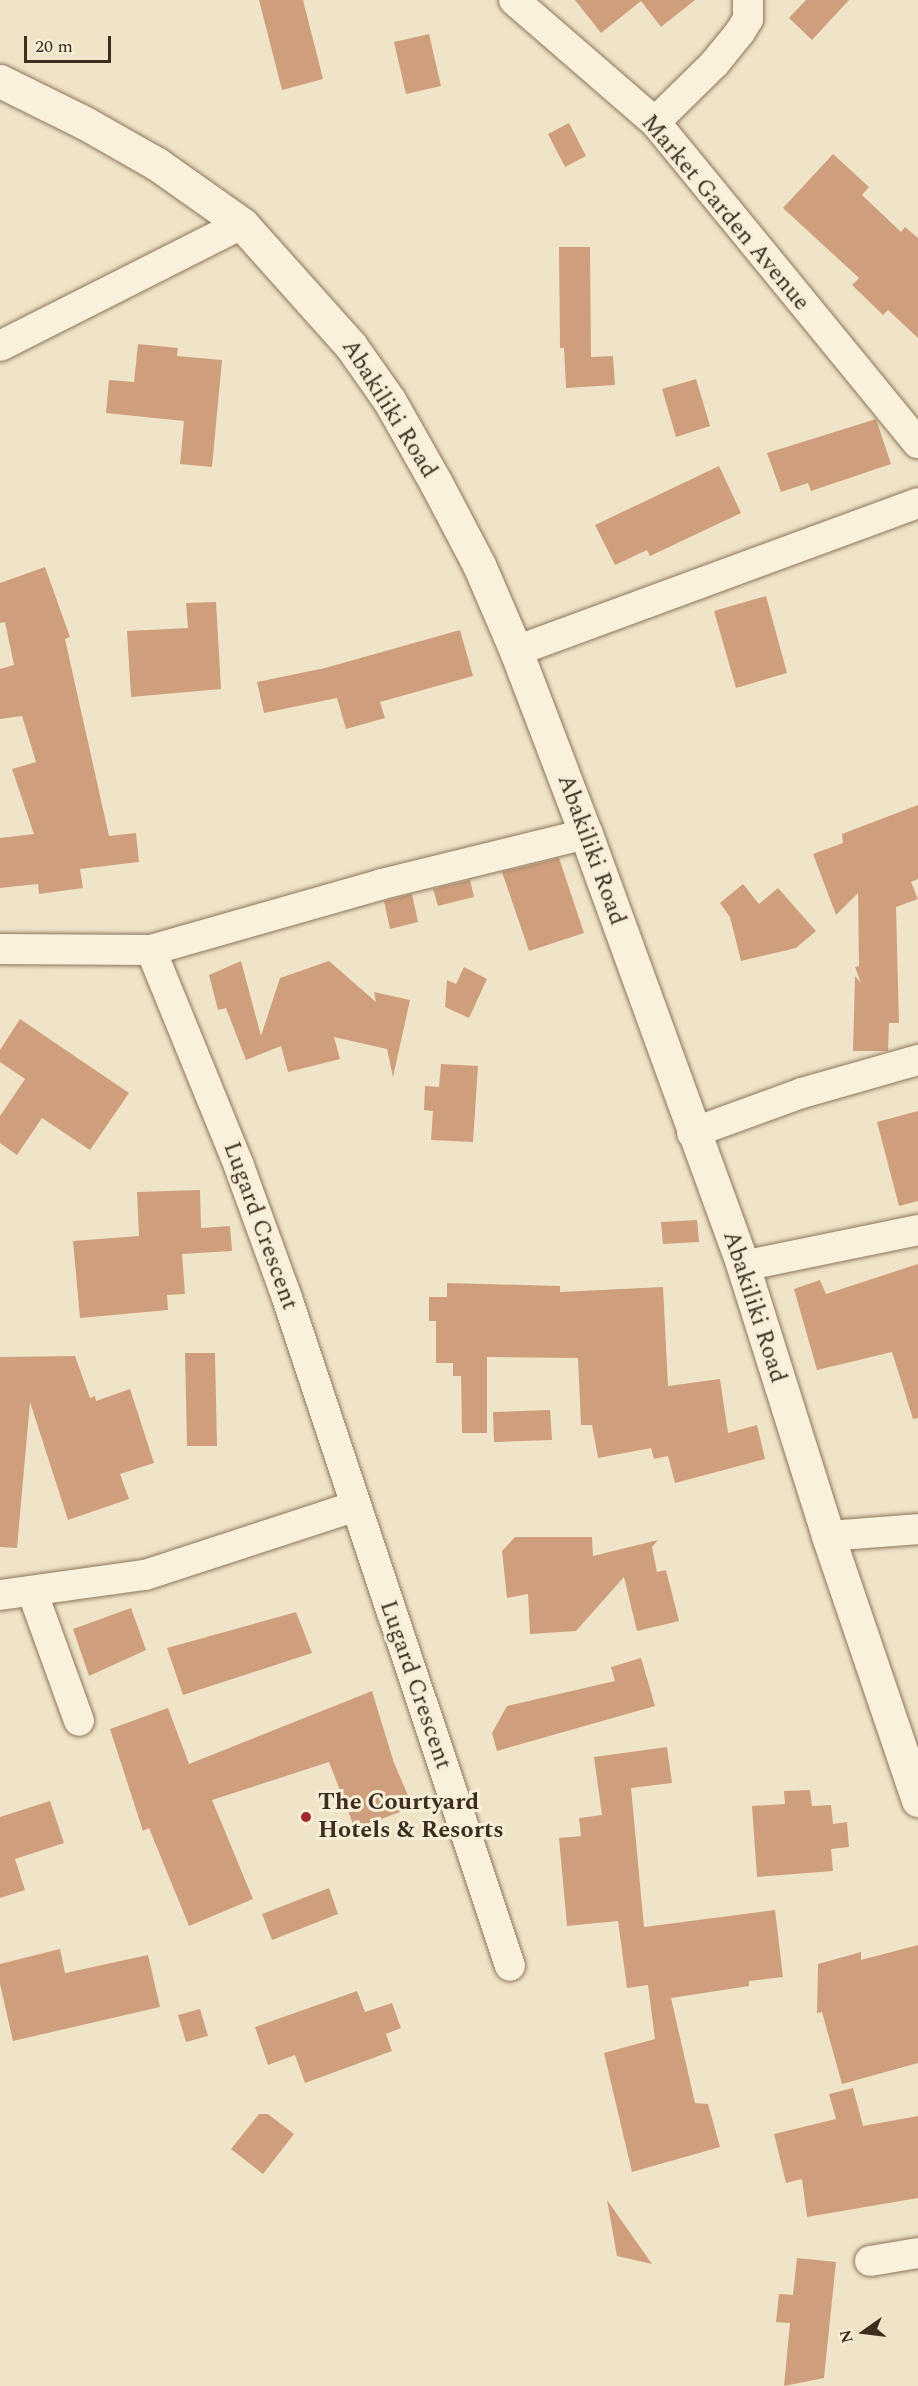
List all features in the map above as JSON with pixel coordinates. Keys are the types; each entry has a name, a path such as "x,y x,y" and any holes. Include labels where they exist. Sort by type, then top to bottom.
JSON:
{"main road":[{"name":"Abakiliki Road","path":"0,81 86,123 157,164 242,224 303,288 351,346 388,400 479,565 516,651 586,834 692,1132 743,1266 828,1536 918,1800"}],"street":[{"name":"Market Garden Avenue","path":"514,0 655,122 918,443"},
{"path":"655,122 740,32 748,20 748,0"},
{"path":"0,346 242,224"},
{"path":"516,651 816,543 914,498"},
{"path":"0,949 151,950 382,884 586,834"},
{"name":"Lugard Crescent","path":"151,950 243,1177 510,1966"},
{"path":"692,1132 802,1093 918,1060"},
{"path":"743,1266 918,1230"},
{"path":"0,1595 146,1575 356,1506"},
{"path":"828,1536 918,1529"},
{"path":"32,1591 79,1721"},
{"path":"870,2261 918,2253"}],"building":[{"path":"259,0 303,0 323,79 282,90"},
{"path":"575,0 695,0 661,27 641,1 601,33"},
{"path":"806,0 849,0 812,40 789,18"},
{"path":"429,34 441,86 406,94 394,42"},
{"path":"569,123 586,156 565,167 548,134"},
{"path":"833,154 869,187 862,195 901,232 905,227 918,238 918,338 888,310 883,315 852,285 859,278 783,208"},
{"path":"559,247 590,247 591,357 613,356 615,385 566,388 564,348 560,348"},
{"path":"138,344 178,348 177,356 222,360 212,467 180,464 184,421 106,413 109,380 134,382"},
{"path":"696,379 710,426 676,437 662,389"},
{"path":"876,419 891,464 811,491 808,483 781,492 767,453"},
{"path":"719,466 741,513 650,556 647,550 615,565 595,525"},
{"path":"45,567 70,637 65,639 109,836 136,833 139,862 80,869 83,888 39,894 38,884 0,888 0,838 34,834 12,769 36,762 22,716 0,719 0,669 14,665 5,622 0,623 0,583"},
{"path":"766,596 787,673 736,688 714,611"},
{"path":"216,602 221,689 131,697 127,631 188,628 186,603"},
{"path":"460,630 473,676 380,702 385,718 346,729 337,698 264,713 257,682 325,668"},
{"path":"918,805 918,879 911,882 918,899 896,907 899,1023 889,1023 888,1051 853,1051 855,976 861,983 855,967 859,966 858,893 836,915 813,854 843,843 842,834"},
{"path":"559,858 584,933 529,951 502,872"},
{"path":"470,880 474,897 438,906 433,889"},
{"path":"743,884 759,904 778,888 816,931 796,948 741,961 730,917 720,903"},
{"path":"412,894 418,922 390,929 384,901"},
{"path":"241,961 261,1036 280,978 329,961 376,1002 374,992 410,1000 393,1077 387,1049 334,1037 340,1059 288,1072 281,1046 246,1060 226,1008 218,1010 209,975"},
{"path":"464,967 487,979 469,1018 445,1007 447,980 456,984"},
{"path":"20,1019 129,1093 90,1150 42,1118 17,1155 0,1143 0,1116 25,1079 0,1062 0,1050"},
{"path":"441,1064 478,1066 473,1142 431,1140 433,1111 424,1110 425,1086 439,1087"},
{"path":"918,1111 918,1201 899,1206 877,1122"},
{"path":"200,1190 201,1228 230,1226 232,1251 182,1254 185,1294 167,1295 168,1310 80,1318 73,1241 139,1236 137,1192"},
{"path":"697,1220 699,1242 663,1244 661,1222"},
{"path":"918,1264 918,1418 913,1419 892,1352 817,1370 794,1289 820,1280 826,1294"},
{"path":"447,1283 560,1286 560,1292 663,1287 668,1386 720,1379 728,1433 757,1425 765,1459 675,1483 668,1456 654,1459 651,1448 598,1458 592,1425 581,1425 578,1358 487,1357 487,1433 462,1433 461,1376 453,1376 453,1363 436,1363 436,1321 429,1321 429,1297 447,1297"},
{"path":"185,1353 215,1353 217,1446 187,1446"},
{"path":"75,1356 90,1398 95,1396 96,1401 130,1389 154,1463 120,1474 129,1499 68,1520 30,1402 17,1548 0,1547 0,1357"},
{"path":"550,1410 552,1440 494,1442 493,1412"},
{"path":"515,1537 592,1537 593,1556 658,1540 652,1547 657,1572 666,1570 679,1621 637,1631 624,1577 576,1631 530,1634 528,1594 507,1598 502,1551"},
{"path":"131,1608 146,1650 89,1676 73,1629"},
{"path":"296,1612 312,1653 183,1695 167,1648"},
{"path":"641,1658 655,1706 497,1751 492,1733 507,1706 615,1681 611,1667"},
{"path":"372,1691 394,1763 413,1807 355,1829 329,1762 212,1800 253,1899 189,1926 149,1828 143,1831 110,1729 168,1708 189,1764"},
{"path":"667,1747 672,1783 631,1788 644,1927 775,1910 783,1977 749,1981 749,1986 671,1998 695,2103 708,2104 720,2147 632,2172 604,2053 655,2039 648,1985 627,1988 618,1921 567,1926 559,1838 581,1836 579,1818 602,1815 594,1757"},
{"path":"810,1790 812,1806 831,1805 833,1824 847,1822 849,1847 831,1849 833,1871 757,1877 752,1806 785,1804 784,1791"},
{"path":"50,1801 64,1843 15,1859 25,1890 0,1898 0,1817"},
{"path":"329,1888 338,1914 272,1940 262,1914"},
{"path":"918,1945 918,2063 842,2084 822,2012 817,2013 818,1964 861,1952 861,1960"},
{"path":"60,1949 65,1973 148,1955 160,2007 13,2041 0,1984 0,1964"},
{"path":"357,1991 365,2012 392,2003 401,2028 386,2034 392,2051 305,2083 295,2055 268,2065 255,2027"},
{"path":"200,2009 208,2036 186,2042 178,2015"},
{"path":"853,2088 863,2126 918,2116 918,2198 807,2217 802,2179 786,2183 774,2134 836,2119 829,2094"},
{"path":"259,2114 268,2114 294,2134 263,2174 231,2149"},
{"path":"607,2200 652,2264 617,2256"},
{"path":"797,2258 836,2262 824,2378 784,2386 790,2323 776,2322 779,2294 793,2295"}],"place":[{"name":"The Courtyard Hotels & Resorts","path":"306,1817"}]}
